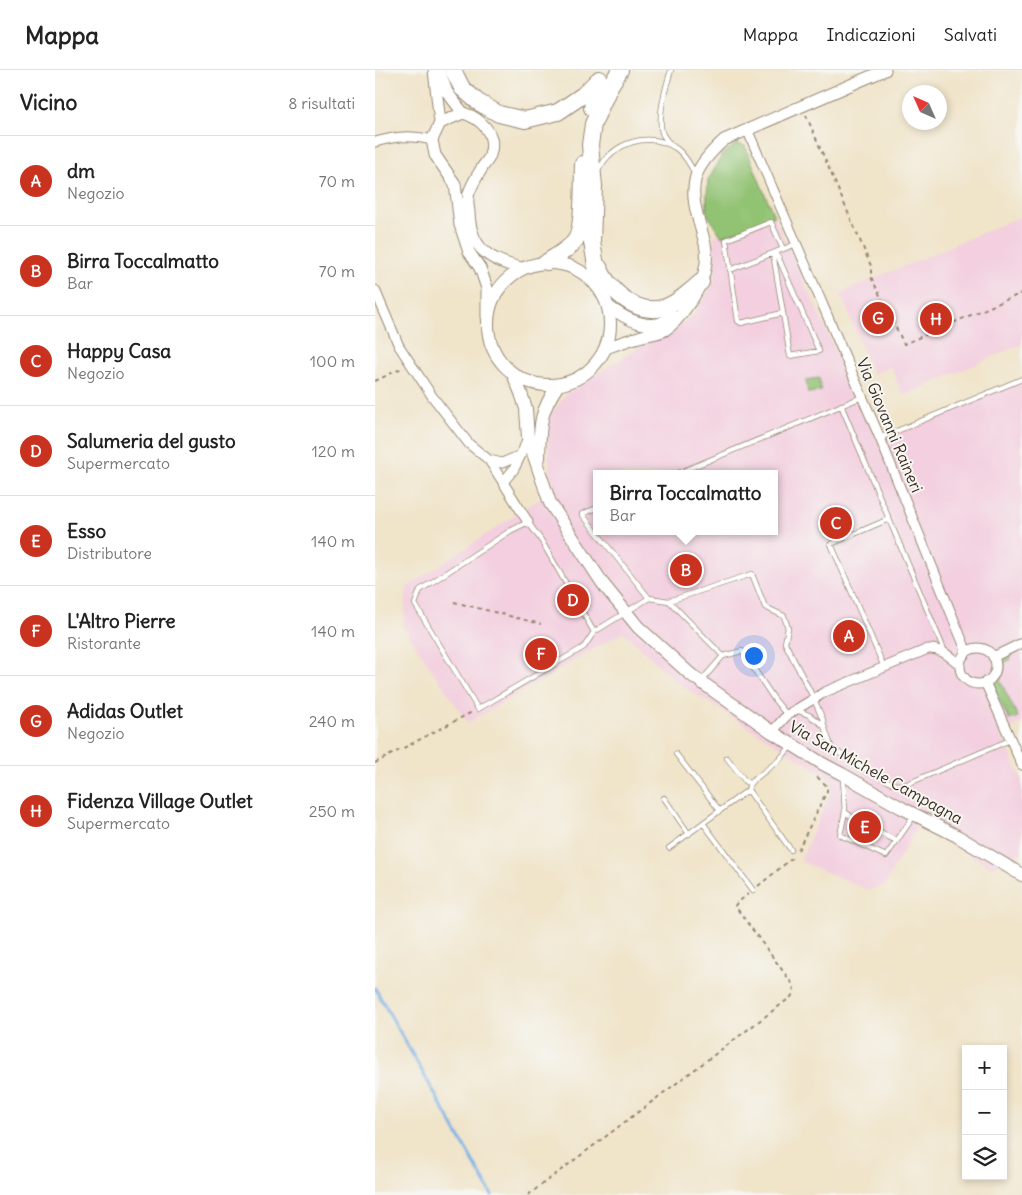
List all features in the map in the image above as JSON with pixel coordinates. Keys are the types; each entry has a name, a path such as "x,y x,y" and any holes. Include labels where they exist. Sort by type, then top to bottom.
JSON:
{"highway":[{"path":"453,70 462,88 478,102 499,114 525,120 558,112 583,95 602,74"},
{"path":"599,284 592,242 594,186 591,145 593,124 610,86 620,70"},
{"path":"547,262 563,252 575,240 581,227 583,134 602,74"},
{"path":"594,255 609,284 623,298 643,308 662,308 679,299 701,282"}],"main road":[{"path":"521,268 547,262 555,263 581,271 599,284"},
{"name":"Via San Michele Campagna","path":"521,268 501,287 493,298 487,317 489,338 494,352 513,374 521,393 528,438 550,503 603,584 626,614 690,674 771,732 823,764 957,836 1020,876"},
{"name":"Via San Michele Campagna","path":"513,374 526,381 540,385 558,385 576,380 594,367 606,348 611,325 608,306 599,284"},
{"name":"Via San Michele Campagna","path":"538,468 541,419 548,400 558,385"}],"street":[{"path":"375,142 393,137 413,136 432,140 440,123 434,70"},
{"path":"439,70 447,92 463,112 472,115 488,127 491,144 490,156 468,195 469,217 474,240 489,257 503,264 521,268"},
{"path":"606,348 636,337 663,331 674,323 693,298 705,270 706,258 705,245 696,215 694,194 696,176 711,153 723,140 885,70"},
{"path":"440,123 463,112"},
{"name":"Via Giovanni Raineri","path":"747,129 927,549 965,652"},
{"name":"Via San Michele Campagna","path":"432,140 435,154 455,184 460,225 469,252 480,268 487,288 487,317"},
{"path":"375,290 399,346 410,363 432,396 469,444 489,460 529,522"},
{"path":"608,306 623,316 645,323 657,324 680,316"},
{"path":"504,481 514,469 528,438"},
{"path":"489,460 501,463 521,455"},
{"path":"993,657 1022,643"},
{"path":"982,648 993,657 996,666 995,670 993,676 985,682 970,683 959,670 959,664 965,652 982,648"},
{"path":"771,732 791,712 814,699 928,649 935,649 945,653 959,664"},
{"path":"985,682 1022,765"}],"lane":[{"path":"671,70 663,102 661,122 663,133 672,147"},
{"path":"594,186 598,169 610,154 622,145 633,141 655,139 678,150 696,176"},
{"path":"783,250 771,222 726,240 738,321 741,323 783,314"},
{"path":"729,270 796,244"},
{"path":"775,252 819,351 790,356 775,252"},
{"path":"880,438 1022,379"},
{"path":"687,470 862,396"},
{"path":"841,406 945,653"},
{"path":"593,510 582,514 593,528"},
{"path":"884,667 831,544 889,519"},
{"path":"593,632 529,522 510,531 420,590 415,604 478,709 584,647 593,632 626,614 649,598"},
{"path":"599,535 649,598 669,601 751,574 765,607 784,616 788,628 785,643 814,699 832,749 889,782 896,785 907,784 1010,740"},
{"path":"669,601 723,656"},
{"path":"701,682 723,656 742,651 774,699 791,712 809,715 824,726"},
{"path":"669,848 747,790 750,783 779,760 793,744"},
{"path":"676,754 719,811"},
{"path":"727,758 746,782 750,783"},
{"path":"842,774 845,812 840,834 886,856 915,815"},
{"path":"747,790 791,850"},
{"path":"664,798 689,834"},
{"path":"845,812 860,823"},
{"path":"703,823 753,890"},
{"path":"870,828 897,841"}],"path":[{"path":"806,115 871,266 871,276 904,344 1022,293"},
{"path":"375,381 410,363"},
{"path":"454,602 541,624"},
{"path":"375,763 478,709"},
{"path":"528,1195 793,994 793,986 735,906 791,861 797,853 827,791 827,786 816,776"}],"shaded area":[{"path":"774,216 878,442 1022,380 1022,723 1000,732 1022,780 1022,852 993,868 917,826 884,886 868,890 800,861 831,791 831,779 676,682 623,632 468,723 403,627 407,587 538,500 551,486 546,421 567,393 693,316 715,279 714,236"},
{"path":"1022,216 1022,344 903,396 891,367 873,374 840,293"}],"green space":[{"path":"737,144 745,146 774,216 722,237 706,212 708,180 725,152"},
{"path":"819,378 821,391 808,393 806,380"},
{"path":"1008,653 1011,659 1004,663 1000,681 1018,717 1009,720 992,684 1000,666 998,658"}],"waterway":[{"path":"375,988 492,1195"}],"place":[{"name":"Adidas Outlet","path":"878,318"},
{"name":"Fidenza Village Outlet","path":"936,319"},
{"name":"Happy Casa","path":"836,523"},
{"name":"Birra Toccalmatto","path":"686,570"},
{"name":"Salumeria del gusto","path":"573,600"},
{"name":"dm","path":"849,636"},
{"name":"L'Altro Pierre","path":"541,654"},
{"name":"Esso","path":"865,827"}]}
